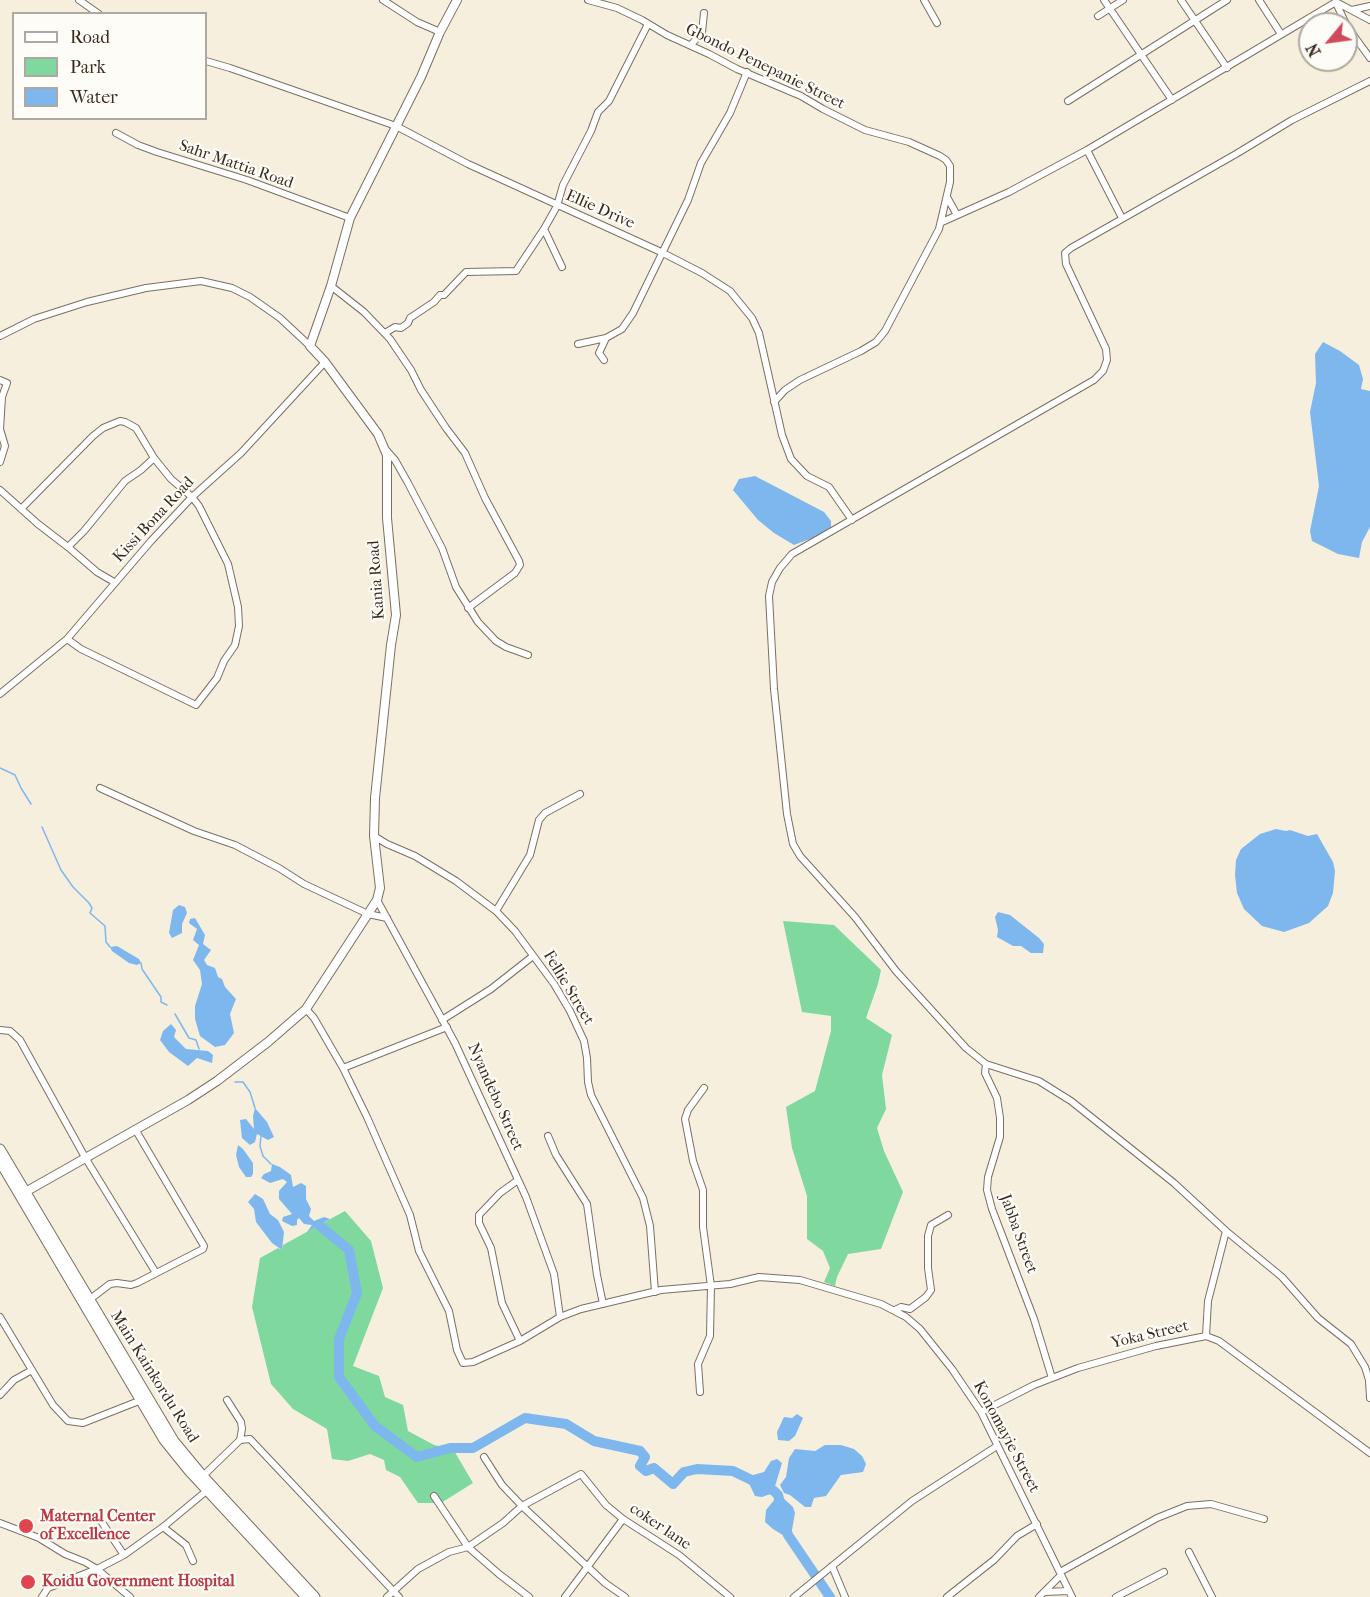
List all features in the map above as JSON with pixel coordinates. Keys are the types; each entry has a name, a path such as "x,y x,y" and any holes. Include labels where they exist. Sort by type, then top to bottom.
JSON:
{"main road":[{"path":"310,346 331,286 350,218 457,0"},
{"name":"Kania Road","path":"310,346 325,362 378,434 385,449 388,468 387,518 396,615 378,765 375,836 380,888 377,900"},
{"path":"22,1194 86,1159 217,1081 251,1056 306,1009 377,900"},
{"path":"0,1149 22,1194"},
{"path":"0,1162 52,1244 144,1399 171,1450 210,1488"},
{"name":"Main Kainkordu Road","path":"65,1266 89,1300 114,1350"},
{"name":"Main Kainkordu Road","path":"144,1399 203,1476 220,1504 311,1596"},
{"name":"Main Kainkordu Road","path":"210,1488 311,1596"}],"street":[{"path":"80,0 96,12"},
{"path":"383,0 417,22 440,32"},
{"name":"Gbondo Penepanie Street","path":"588,0 617,8 667,35 801,96 865,130 909,142 946,160 950,166 947,196"},
{"path":"924,0 936,23"},
{"path":"1104,0 1172,100"},
{"path":"1098,16 1123,0"},
{"path":"1181,0 1227,68"},
{"path":"1068,101 1227,0"},
{"path":"1259,0 1281,34"},
{"path":"942,222 1009,192 1087,150 1227,68 1335,1 1370,20"},
{"path":"1352,11 1370,6"},
{"path":"691,45 702,32 704,13"},
{"path":"385,333 408,323 410,318 434,302 440,295 444,295 466,272 516,270 557,206 563,185 591,131 598,112 609,101 648,24"},
{"path":"1358,41 1370,58"},
{"name":"Ellie Drive","path":"207,61 241,71 396,126 468,164 661,252 730,291 744,307 759,333 785,445 797,467 807,476 829,487 852,520"},
{"path":"578,344 606,338 622,329 633,313 688,200 701,163 730,113 747,72"},
{"path":"1370,81 1292,120 1076,244 1065,253 1066,264 1106,348 1107,360 1103,371 1094,380 792,554 776,575 769,596 780,746 793,844 800,856 855,917 914,991 966,1048 986,1064 1040,1081 1071,1101 1174,1183 1226,1231 1282,1277 1318,1318 1351,1344 1365,1367 1369,1380 1370,1398"},
{"name":"Sahr Mattia Road","path":"116,133 157,152 247,180 350,218"},
{"path":"1087,150 1122,218"},
{"path":"947,196 957,215"},
{"path":"774,402 785,390 800,380 876,342 893,317 942,222 947,196"},
{"path":"544,229 562,267"},
{"path":"0,336 34,319 87,302 146,288 201,281 232,288 257,301 280,318 310,346"},
{"path":"331,286 364,312 385,333 411,370 446,428 465,453 485,498 519,561 519,568 515,573 468,608"},
{"path":"604,360 599,353 606,338"},
{"name":"Kissi Bona Road","path":"0,694 67,639 114,582 192,497 241,453 325,362"},
{"path":"0,380 7,383 2,397 0,429 4,446 0,462"},
{"path":"21,510 93,436 103,428 120,421 136,428 154,458 171,479 192,497 206,519 228,564 239,618 235,645 224,661 217,678 196,705 81,649 67,639"},
{"path":"385,449 395,460 442,548 456,587 468,608 496,641 518,653 528,655"},
{"path":"68,547 125,481 141,471 154,458"},
{"path":"0,490 97,572 114,582"},
{"path":"100,788 194,831 235,845 304,884 368,914 387,918"},
{"path":"496,911 530,855 539,820 545,813 580,794"},
{"name":"Fellie Street","path":"375,836 424,861 456,881 496,911 515,931 554,984 584,1041 591,1095 643,1198 650,1226 655,1292"},
{"name":"Nyandebo Street","path":"377,900 447,1027 518,1180 554,1274 560,1317"},
{"path":"442,1020 491,989 533,956"},
{"path":"306,1009 314,1018 343,1068 447,1027"},
{"path":"0,1030 10,1031 20,1040 86,1159 156,1273"},
{"name":"Jabba Street","path":"986,1064 986,1073 997,1098 1000,1118 998,1144 988,1177 987,1190 992,1209 1034,1319 1052,1378"},
{"name":"Konomayie Street","path":"343,1068 410,1215 424,1262 449,1311 459,1359 462,1363 468,1364 520,1341 560,1317 581,1309 655,1292 711,1286 759,1277 800,1280 854,1295 895,1310 920,1329 952,1369 981,1412 1070,1594"},
{"path":"700,1392 699,1364 710,1336 711,1286 703,1227 704,1190 693,1161 685,1119 688,1110 704,1088"},
{"path":"89,1300 110,1284 131,1285 204,1246 135,1129"},
{"path":"548,1136 556,1155 588,1204 603,1304"},
{"path":"518,1180 500,1193 479,1215 479,1223 491,1248 502,1303 520,1341"},
{"path":"895,1310 901,1307 910,1310 927,1297 931,1290 928,1236 931,1225 948,1215"},
{"path":"1206,1336 1208,1301 1226,1231"},
{"path":"0,1317 2,1326 60,1415 73,1423 83,1423 144,1399"},
{"name":"Yoka Street","path":"981,1412 1052,1378 1110,1358 1206,1336 1219,1341 1370,1453"},
{"path":"0,1395 14,1380 32,1370"},
{"path":"203,1476 240,1440 241,1422 227,1400"},
{"path":"240,1440 250,1440 399,1597"},
{"path":"794,1597 912,1501 997,1446"},
{"path":"483,1457 502,1485 522,1506 588,1568 625,1597"},
{"name":"coker lane","path":"522,1506 581,1474 606,1505 623,1519 679,1555 730,1597"},
{"path":"42,1597 48,1588 97,1569 124,1555 163,1527 210,1488"},
{"path":"434,1496 468,1547 529,1597"},
{"path":"1042,1595 1061,1574 1156,1518 1187,1506 1211,1504 1264,1519"},
{"path":"387,1597 418,1569 448,1552 468,1547 503,1523 522,1506"},
{"path":"565,1597 623,1519"},
{"path":"101,1521 124,1555"},
{"path":"0,1523 39,1538 97,1569 130,1597"},
{"path":"947,1597 993,1560 1017,1536 1037,1524"},
{"path":"163,1527 186,1545 193,1561"},
{"path":"1189,1552 1212,1597"},
{"path":"832,1566 846,1597"},
{"path":"1116,1597 1164,1572"},
{"path":"1042,1595 1070,1594"}],"green space":[{"path":"783,921 834,925 881,970 866,1018 892,1035 882,1075 886,1109 877,1128 884,1151 903,1192 881,1249 848,1254 835,1286 824,1282 830,1268 823,1251 807,1239 807,1196 792,1148 786,1107 815,1091 831,1031 831,1016 802,1012"},
{"path":"345,1211 371,1241 383,1288 353,1366 379,1376 385,1397 403,1405 408,1431 434,1445 453,1449 473,1483 441,1503 418,1503 400,1477 386,1470 384,1460 370,1454 348,1461 332,1459 327,1429 293,1409 271,1384 252,1307 260,1258 278,1248 282,1250 283,1245"}],"water":[{"path":"1323,342 1359,365 1363,379 1361,389 1370,391 1370,527 1362,542 1359,558 1338,554 1312,541 1310,531 1319,486 1310,412 1316,383 1315,354"},
{"path":"755,476 824,512 831,521 831,531 794,545 774,533 758,520 733,490 739,479"},
{"path":"1276,829 1290,830 1308,836 1317,834 1333,862 1335,871 1333,893 1328,906 1309,923 1284,932 1262,926 1244,909 1237,893 1235,875 1236,860 1241,849 1260,834"},
{"path":"179,905 185,907 187,913 182,924 182,933 172,938 169,933 173,910"},
{"path":"998,912 1010,915 1039,938 1044,944 1043,953 1031,953 1021,946 1013,946 997,937 995,917"},
{"path":"195,918 205,935 203,944 211,950 204,960 207,965 215,968 218,977 222,979 225,987 236,999 230,1014 234,1033 225,1045 215,1047 200,1036 195,1019 195,1006 202,984 200,970 193,960 199,945 193,940 197,929 189,923 190,919"},
{"path":"117,946 139,959 141,963 137,965 129,963 110,947"},
{"path":"171,1024 176,1030 174,1037 186,1049 208,1051 213,1055 212,1063 197,1058 188,1066 169,1052 160,1040 163,1031"},
{"path":"255,1108 267,1122 274,1137 268,1140 257,1134 255,1142 250,1145 242,1138 240,1120 246,1119 254,1129"},
{"path":"238,1145 253,1163 251,1177 246,1177 239,1167 236,1155"},
{"path":"272,1164 291,1175 293,1187 301,1183 306,1186 306,1199 311,1209 309,1216 314,1221 324,1217 330,1219 307,1232 312,1225 304,1224 299,1218 297,1225 292,1226 282,1221 283,1217 292,1214 279,1199 279,1191 287,1182 283,1179 270,1183 261,1178 271,1171"},
{"path":"255,1194 263,1199 270,1214 278,1220 284,1232 282,1250 272,1243 256,1222 254,1209 248,1202"},
{"path":"797,1414 803,1418 795,1436 789,1441 778,1440 777,1432 784,1417 792,1418"},
{"path":"825,1445 841,1445 854,1449 862,1456 866,1464 863,1472 841,1475 826,1496 814,1498 811,1507 805,1507 784,1493 780,1485 786,1477 789,1458 795,1449 815,1451"},
{"path":"777,1459 782,1463 773,1493 762,1497 755,1496 746,1477 764,1472 771,1461"},
{"path":"779,1494 793,1507 795,1513 792,1530 786,1537 765,1522 766,1510"}],"waterway":[{"path":"0,768 15,775 31,804"},
{"path":"42,827 61,870 73,887 89,903 92,908 90,913 105,926 106,942 110,947"},
{"path":"141,963 142,969 161,997 161,1002 167,1005"},
{"path":"175,1014 189,1038 196,1040 199,1049"},
{"path":"235,1082 243,1082 250,1092 255,1108"},
{"path":"261,1136 260,1146 263,1156 271,1164"},
{"path":"319,1225 349,1250 357,1293 339,1339 339,1377 375,1426 417,1457 450,1448 473,1448 525,1418 566,1424 594,1441 640,1451 645,1457 640,1466 646,1471 654,1468 673,1484 684,1472 697,1469 733,1471 778,1495 788,1535 830,1597"}],"place":[{"name":"Maternal Center of Excellence","path":"26,1526"},
{"name":"Koidu Government Hospital","path":"28,1582"}]}
